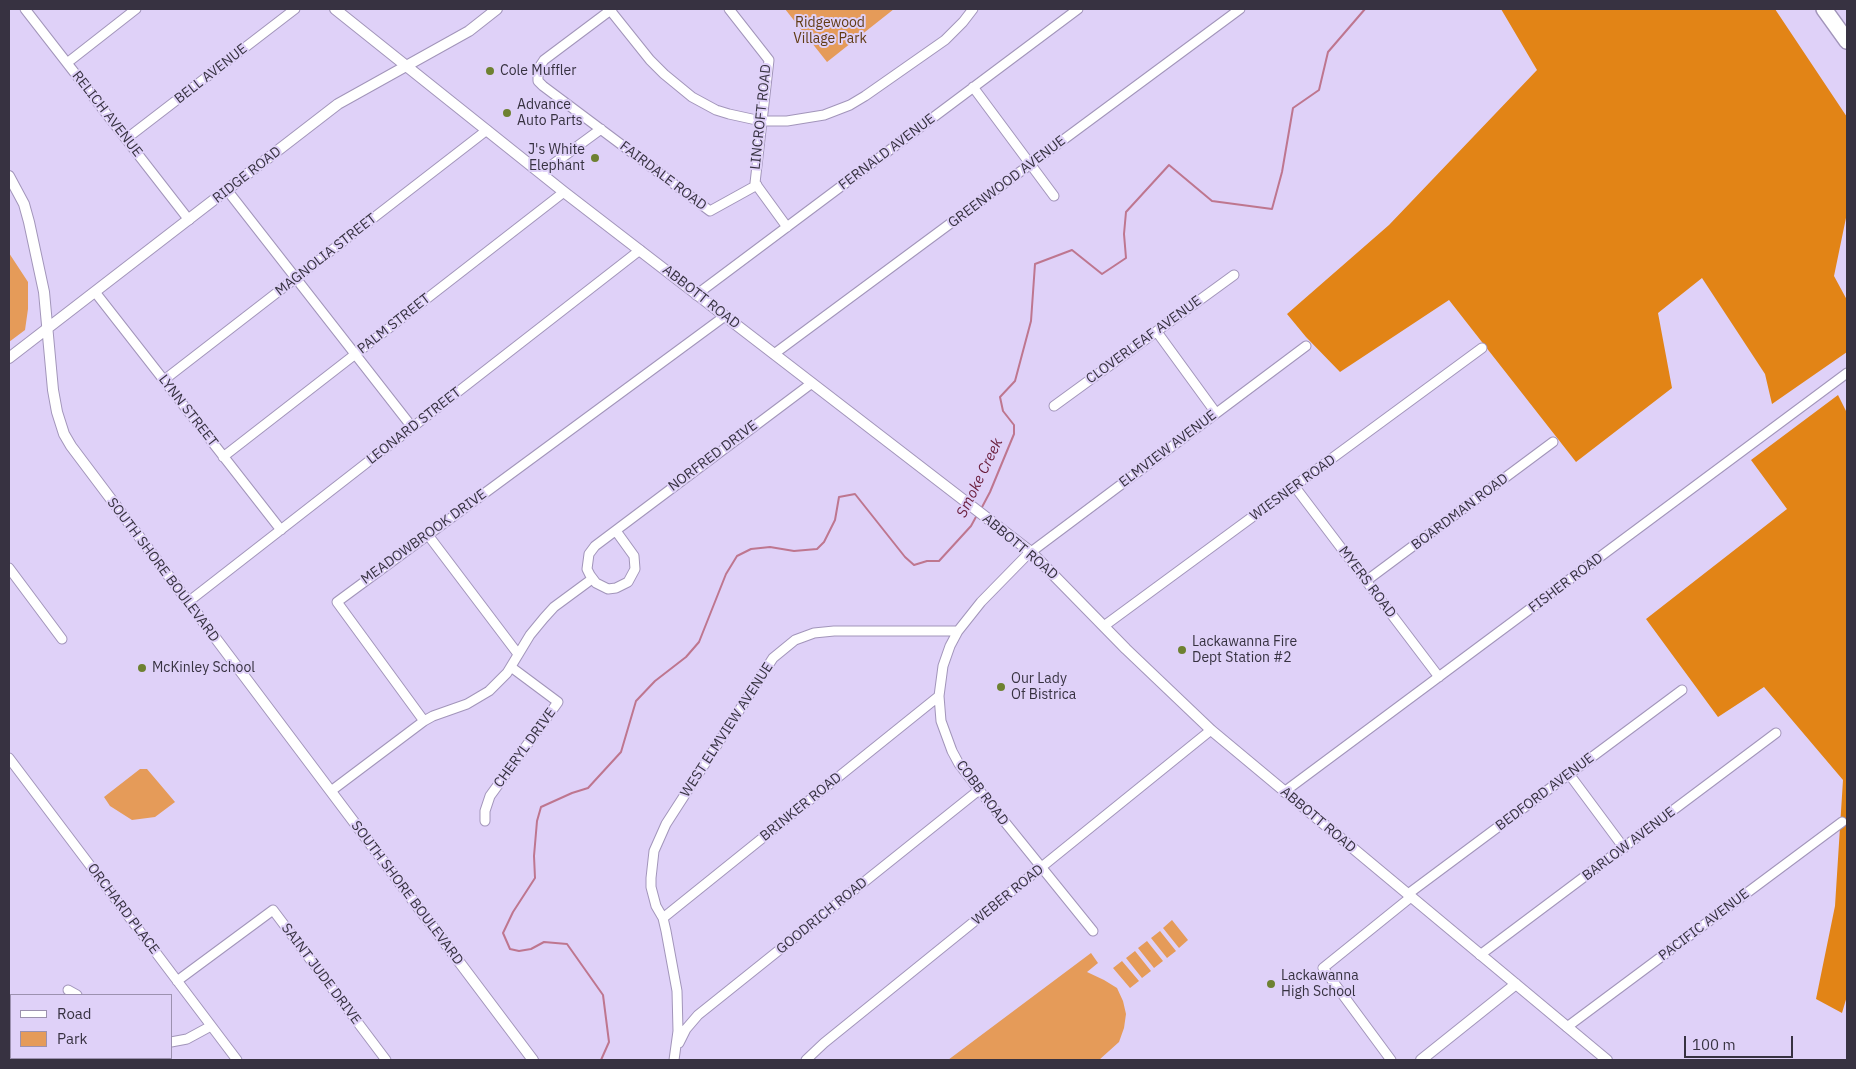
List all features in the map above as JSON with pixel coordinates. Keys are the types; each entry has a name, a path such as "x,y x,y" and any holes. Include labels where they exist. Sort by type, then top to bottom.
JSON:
{"highway":[{"path":"1824,9 1847,40"}],"street":[{"name":"RELICH AVENUE","path":"24,9 189,220"},
{"path":"67,63 136,9"},
{"name":"BELL AVENUE","path":"126,139 295,9"},
{"name":"ABBOTT ROAD","path":"335,9 696,295 1031,552 1211,730 1607,1060"},
{"name":"RIDGE ROAD","path":"9,358 338,104 469,31 498,9"},
{"path":"541,173 599,128 543,86 538,80 537,75 540,65 611,9 650,60 692,97 723,112 761,121 787,121 824,115 850,105 880,87 945,40 973,9"},
{"name":"LINCROFT ROAD","path":"729,9 769,60 754,182 787,227"},
{"name":"FERNALD AVENUE","path":"696,295 1078,9"},
{"name":"GREENWOOD AVENUE","path":"774,354 1240,9"},
{"path":"973,87 1054,196"},
{"name":"FAIRDALE ROAD","path":"599,128 710,211 757,186"},
{"name":"MAGNOLIA STREET","path":"164,380 487,130"},
{"name":"SOUTH SHORE BOULEVARD","path":"9,176 24,204 30,222 44,292 57,412 64,434 71,446 533,1060"},
{"path":"227,190 412,427"},
{"name":"PALM STREET","path":"223,456 564,192"},
{"name":"LEONARD STREET","path":"188,602 640,250"},
{"name":"CLOVERLEAF AVENUE","path":"1054,406 1234,274"},
{"name":"LYNN STREET","path":"95,292 281,530"},
{"name":"MEADOWBROOK DRIVE","path":"424,721 337,602 725,316"},
{"path":"1156,332 1216,413"},
{"name":"ELMVIEW AVENUE","path":"1031,552 1306,346"},
{"name":"WIESNER ROAD","path":"1104,626 1482,348"},
{"name":"FISHER ROAD","path":"1284,792 1847,374"},
{"name":"NORFRED DRIVE","path":"592,579 587,563 591,550 595,546 812,383"},
{"name":"BOARDMAN ROAD","path":"1366,582 1553,442"},
{"name":"MYERS ROAD","path":"1295,487 1439,677"},
{"path":"331,791 424,721 479,698 499,683 530,635 554,607 592,579 600,586 608,589 622,586 632,578 635,569 634,556 616,531"},
{"path":"428,535 518,654"},
{"path":"958,631 981,602 1031,552"},
{"path":"9,568 62,639"},
{"name":"WEST ELMVIEW AVENUE","path":"674,1060 678,1031 677,991 663,918 656,906 651,887 652,862 658,841 666,824 773,658 795,640 814,633 834,631 958,631"},
{"name":"COBB ROAD","path":"958,631 943,666 939,696 941,721 952,751 959,764 979,790 1093,931"},
{"name":"CHERYL DRIVE","path":"485,821 485,810 490,796 558,702 511,667"},
{"name":"BEDFORD AVENUE","path":"1391,1060 1323,968 1409,895 1682,690"},
{"name":"BRINKER ROAD","path":"663,918 939,696"},
{"name":"WEBER ROAD","path":"806,1060 824,1043 1211,730"},
{"name":"BARLOW AVENUE","path":"1480,954 1776,733"},
{"name":"ORCHARD PLACE","path":"9,758 237,1060"},
{"path":"1569,774 1624,848"},
{"name":"GOODRICH ROAD","path":"676,1050 686,1029 698,1015 979,790"},
{"name":"PACIFIC AVENUE","path":"1567,1027 1842,822"},
{"name":"SAINT JUDE DRIVE","path":"177,981 273,910 386,1060"},
{"path":"1421,1060 1516,984"},
{"path":"68,990 75,994"},
{"path":"172,1042 187,1039 211,1026"}],"green space":[{"name":"Ridgewood Village Park","path":"785,9 894,9 827,62"},
{"path":"9,253 28,282 28,309 25,330 9,342"},
{"path":"140,769 147,769 175,802 155,817 132,820 110,806 104,797"},
{"path":"1172,920 1188,940 1179,948 1163,928"},
{"path":"1160,931 1176,951 1167,958 1151,938"},
{"path":"1147,941 1163,961 1154,968 1138,948"},
{"path":"1135,951 1151,971 1142,978 1126,958"},
{"path":"1091,953 1098,963 1087,972 1117,988 1126,1014 1119,1042 1099,1060 948,1060"},
{"path":"1122,961 1139,981 1130,988 1113,968"}],"shaded area":[{"path":"1501,9 1775,9 1847,117 1847,213 1834,276 1847,300 1847,352 1772,404 1765,374 1702,278 1658,313 1672,388 1576,462 1449,300 1340,372 1287,314 1389,225 1537,70"},
{"path":"1838,395 1847,413 1847,996 1842,1013 1816,999 1835,906 1843,780 1764,687 1718,717 1646,619 1787,509 1751,460"}],"waterway":[{"name":"Smoke Creek","path":"981,509 1014,434 1014,425 1003,411 1000,397 1015,381 1031,321 1035,264 1072,250 1102,274 1126,258 1124,234 1126,212 1169,165 1212,201 1272,209 1282,172 1293,108 1319,90 1328,52 1365,9"},
{"name":"Smoke Creek","path":"601,1060 609,1042 603,995 567,944 544,942 531,949 519,951 510,949 503,933 513,912 535,878 534,856 537,821 541,807 588,788 621,752 636,701 655,681 686,657 699,642 726,574 737,556 751,549 770,547 794,551 817,549 824,542 835,520 839,497 855,494 905,557 914,565 927,561 939,561 971,526 977,515"}],"place":[{"name":"Cole Muffler","path":"490,71"},
{"name":"Advance Auto Parts","path":"507,113"},
{"name":"J's White Elephant","path":"595,158"},
{"name":"Lackawanna Fire Dept Station #2","path":"1182,650"},
{"name":"McKinley School","path":"142,668"},
{"name":"Our Lady Of Bistrica","path":"1001,687"},
{"name":"Lackawanna High School","path":"1271,984"}]}
